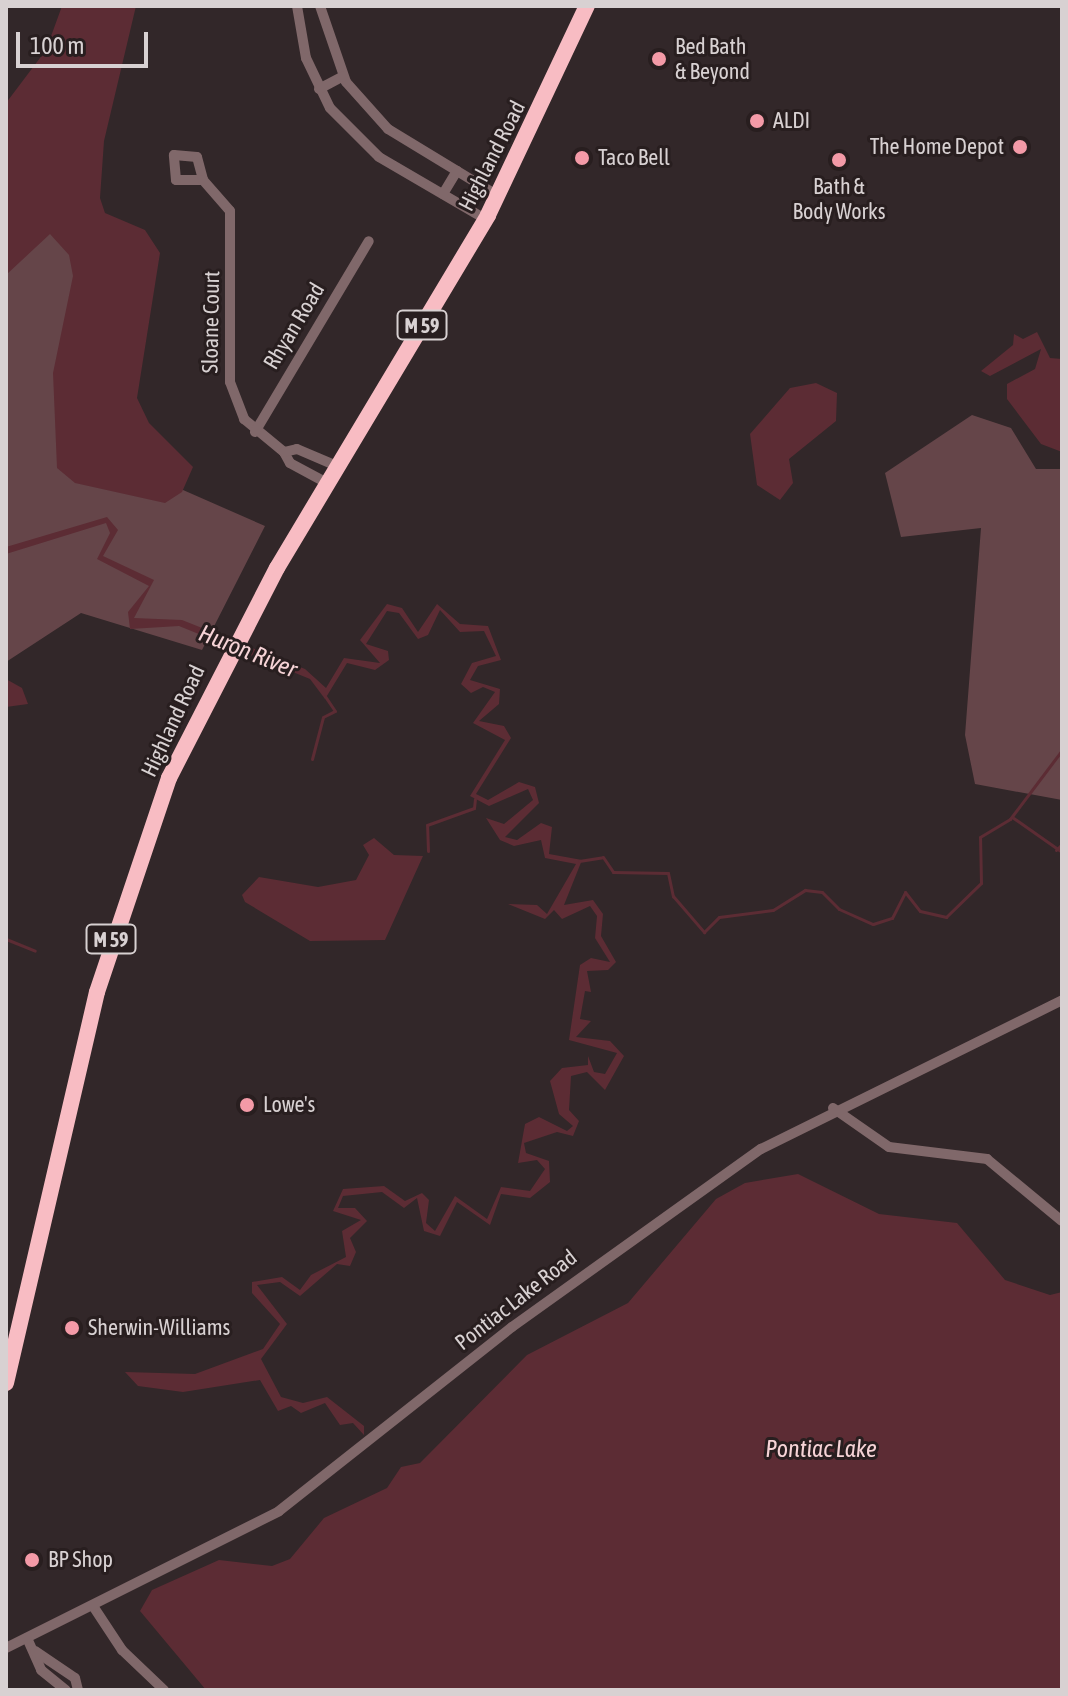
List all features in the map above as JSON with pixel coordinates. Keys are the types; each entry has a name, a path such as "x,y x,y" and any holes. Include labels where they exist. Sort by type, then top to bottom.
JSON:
{"highway":[{"name":"Highland Road","path":"6,1383 113,933 164,790 216,679 255,607 498,196 587,6"}],"street":[{"path":"297,6 319,89 379,157 485,219"},
{"path":"320,6 343,76 388,129 498,196"},
{"path":"319,89 343,76"},
{"path":"443,194 457,171"},
{"name":"Sloane Court","path":"203,180 231,220 230,382 255,432 284,452 290,463 327,483"},
{"name":"Rhyan Road","path":"255,432 369,241"},
{"name":"Sloane Court","path":"284,452 297,449 337,466"},
{"name":"Pontiac Lake Road","path":"6,1648 279,1511 613,1252 833,1108 1062,1000"},
{"path":"833,1108 847,1124 889,1147 987,1159 1062,1221"},
{"path":"93,1606 122,1650 164,1690"},
{"path":"27,1638 41,1670 66,1690"},
{"path":"35,1651 75,1678 78,1690"}],"shaded area":[{"path":"6,160 89,260 67,439 265,526 202,650 81,613 6,662"},
{"path":"972,415 1011,428 1036,469 1062,469 1062,800 975,784 965,735 981,528 901,537 885,473"}],"water":[{"path":"62,6 136,6 104,141 100,198 105,213 145,230 160,253 137,398 149,423 193,467 182,492 165,503 75,483 57,468 53,373 73,276 69,255 50,234 6,275 6,103 46,50"},
{"path":"1037,332 1050,358 1062,359 1062,452 1041,444 1007,399 1007,384 1035,369 1041,349 990,376 981,371 1013,345 1014,334 1023,339"},
{"path":"816,383 837,393 836,421 789,459 793,483 780,500 757,485 750,434 790,388"},
{"name":"Huron River","path":"107,517 118,530 103,556 154,580 134,618 182,620 305,669 326,688 344,658 380,663 360,640 387,604 402,608 418,632 437,604 460,624 488,626 501,660 478,666 470,680 500,689 499,704 479,721 504,726 511,738 476,794 488,800 519,782 535,787 539,803 505,837 517,840 541,823 552,827 549,854 582,860 564,905 593,900 603,914 601,936 616,962 608,970 587,971 591,992 585,991 580,1019 591,1021 576,1037 610,1041 624,1056 605,1090 587,1072 571,1076 569,1110 579,1121 573,1136 557,1132 524,1143 526,1153 549,1161 550,1182 530,1198 501,1194 490,1225 457,1202 440,1236 424,1231 417,1198 404,1208 382,1192 343,1196 338,1208 355,1208 367,1221 350,1238 356,1252 350,1266 337,1264 300,1296 280,1282 257,1285 287,1324 261,1359 281,1397 303,1403 327,1397 364,1426 364,1435 353,1423 340,1425 325,1403 301,1413 291,1406 278,1411 260,1380 183,1392 138,1386 125,1372 195,1374 263,1349 280,1324 252,1293 252,1282 282,1277 300,1290 311,1275 346,1257 342,1231 361,1220 333,1211 343,1189 384,1186 405,1201 422,1193 429,1200 426,1223 435,1231 455,1196 487,1219 501,1187 530,1191 545,1169 537,1160 518,1163 525,1124 539,1117 567,1131 573,1126 559,1114 550,1081 562,1068 588,1065 588,1056 594,1072 605,1074 617,1053 569,1040 580,965 591,958 610,962 595,938 597,916 590,906 562,919 554,910 545,919 508,904 537,905 547,914 576,864 545,858 541,840 514,846 500,840 486,818 504,824 533,800 528,789 489,806 470,796 505,740 473,723 495,692 483,687 471,693 461,684 472,663 496,656 484,631 460,632 440,610 428,635 418,639 399,613 387,611 366,644 388,651 389,660 375,670 347,663 325,699 310,679 179,626 130,629 128,612 149,586 97,559 110,533 106,523 6,554 6,547"},
{"path":"6,679 22,688 28,704 6,707"},
{"path":"374,838 394,855 423,856 385,940 310,941 245,902 242,895 259,877 318,887 356,880 369,855 363,845"},
{"name":"Pontiac Lake","path":"798,1174 879,1214 957,1223 1005,1280 1050,1295 1062,1292 1062,1690 206,1690 140,1611 152,1590 219,1560 272,1566 290,1559 324,1518 387,1488 401,1467 420,1463 527,1355 628,1303 716,1199 745,1183"}],"waterway":[{"path":"312,759 323,717 335,711 325,696"},
{"path":"579,861 603,857 613,872 668,873 673,896 704,932 719,917 773,910 805,890 822,892 839,909 873,924 892,918 905,892 920,911 946,917 981,883 980,837 1010,819 1062,750"},
{"path":"428,851 427,825 474,808 475,799"},
{"path":"1012,817 1062,852"},
{"path":"1056,850 1062,844"},
{"path":"6,939 35,951"}],"place":[{"name":"Bed Bath & Beyond","path":"659,59"},
{"name":"ALDI","path":"757,121"},
{"name":"The Home Depot","path":"1020,147"},
{"name":"Taco Bell","path":"582,158"},
{"name":"Bath & Body Works","path":"839,160"},
{"name":"Lowe's","path":"247,1105"},
{"name":"Sherwin-Williams","path":"72,1328"},
{"name":"BP Shop","path":"32,1560"}]}
